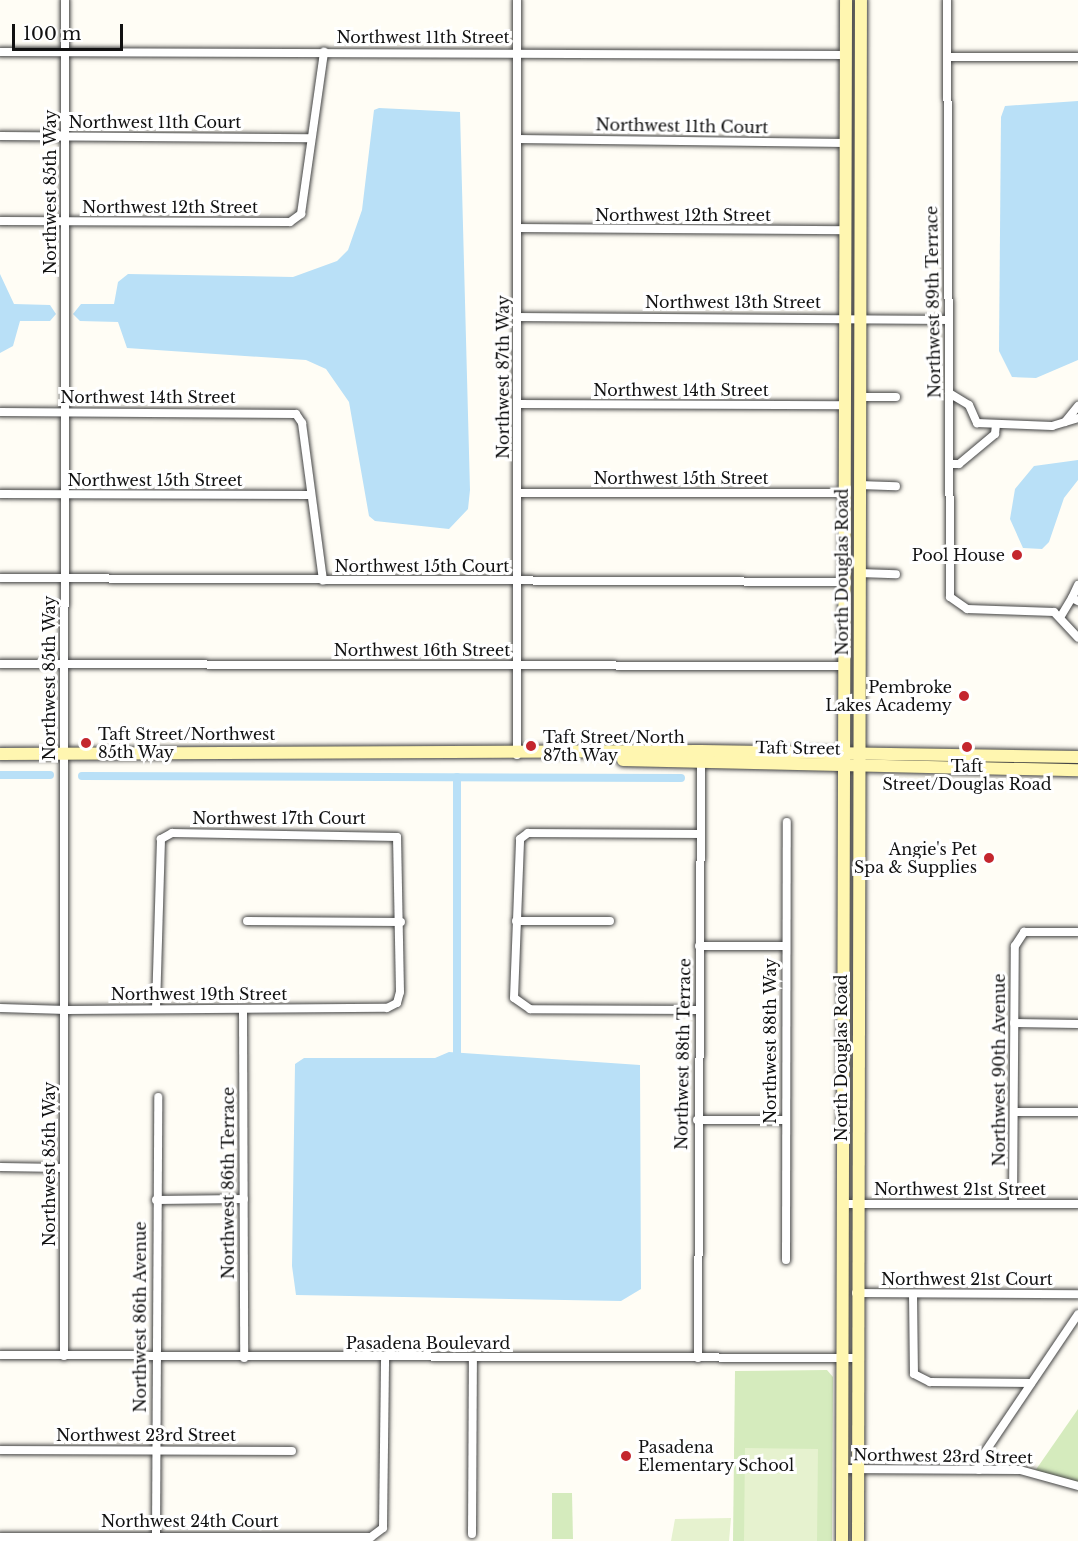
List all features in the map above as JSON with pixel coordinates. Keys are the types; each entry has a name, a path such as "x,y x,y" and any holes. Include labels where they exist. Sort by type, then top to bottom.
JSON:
{"main road":[{"name":"North Douglas Road","path":"842,1541 840,1358 846,0"},
{"name":"North Douglas Road","path":"858,1541 855,1358 861,0"},
{"path":"845,587 852,645 858,656"},
{"name":"Taft Street","path":"0,754 517,754 844,759 1078,757"},
{"name":"Taft Street","path":"859,759 1078,770"}],"street":[{"name":"Northwest 85th Way","path":"64,1356 65,0"},
{"name":"Northwest 87th Way","path":"517,0 519,228 517,754"},
{"name":"Northwest 89th Terrace","path":"947,0 946,320 953,602 967,609 1041,610 1061,616"},
{"name":"Northwest 11th Street","path":"0,52 847,55"},
{"path":"311,138 324,52"},
{"path":"947,57 1078,57"},
{"name":"Northwest 11th Court","path":"0,136 311,138"},
{"name":"Northwest 12th Street","path":"0,221 248,224 290,222 302,214 311,138"},
{"name":"Northwest 11th Court","path":"517,139 846,143"},
{"name":"Northwest 12th Street","path":"519,228 846,230"},
{"name":"Northwest 13th Street","path":"519,317 946,320"},
{"path":"949,393 969,405 977,423 996,425 1065,422 1078,418"},
{"path":"859,397 896,397"},
{"name":"Northwest 14th Street","path":"517,404 846,405"},
{"path":"1065,422 1078,406"},
{"name":"Northwest 14th Street","path":"0,412 296,414 302,423 310,495"},
{"path":"950,464 959,464 995,434 996,425"},
{"path":"859,485 896,486"},
{"name":"Northwest 15th Street","path":"518,493 845,493"},
{"name":"Northwest 15th Street","path":"0,494 310,495"},
{"path":"310,495 323,581"},
{"path":"859,573 896,574"},
{"name":"Northwest 15th Court","path":"0,578 516,581 845,587"},
{"path":"1078,585 1075,599 1061,616 1078,638"},
{"name":"Northwest 16th Street","path":"0,664 844,666"},
{"name":"Northwest 88th Terrace","path":"698,1358 697,1010 701,757"},
{"name":"Northwest 88th Way","path":"786,1260 784,1120 787,822"},
{"name":"Northwest 17th Court","path":"156,1008 161,839 172,833 397,837 401,922"},
{"path":"697,1010 521,1006 514,998 520,839 528,833 698,834"},
{"path":"247,921 401,922"},
{"path":"516,921 610,921"},
{"name":"Northwest 19th Street","path":"0,1008 66,1010 387,1008 397,1003 401,922"},
{"name":"Northwest 90th Avenue","path":"1013,1204 1014,1023 1018,937 1024,932 1078,932"},
{"path":"699,946 785,946"},
{"name":"Northwest 86th Terrace","path":"243,1009 244,1358"},
{"path":"1014,1023 1078,1024"},
{"name":"Northwest 86th Avenue","path":"156,1536 155,1358 158,1097"},
{"path":"1014,1112 1078,1112"},
{"path":"697,1120 784,1120"},
{"path":"0,1167 63,1168"},
{"path":"156,1200 244,1199"},
{"name":"Northwest 21st Street","path":"842,1204 1078,1204"},
{"name":"Northwest 21st Court","path":"856,1293 1078,1294"},
{"path":"912,1294 914,1374 930,1382 1031,1383"},
{"path":"979,1470 979,1461 1078,1314"},
{"name":"Pasadena Boulevard","path":"0,1355 155,1358 855,1358"},
{"name":"Northwest 24th Court","path":"0,1537 371,1537 379,1532 385,1358"},
{"path":"472,1534 473,1358"},
{"name":"Northwest 23rd Street","path":"0,1450 292,1451"},
{"name":"Northwest 23rd Street","path":"841,1469 1035,1471 1078,1486"}],"green space":[{"path":"827,1370 833,1377 832,1541 733,1541 735,1371"},
{"path":"1078,1409 1078,1486 1035,1471"},
{"path":"745,1448 818,1449 817,1541 744,1541"},
{"path":"552,1493 572,1493 573,1539 552,1539"},
{"path":"731,1518 729,1541 671,1541 675,1519"}],"water":[{"path":"1078,101 1078,360 1036,378 1012,377 999,351 1001,117 1005,106"},
{"path":"379,108 460,112 470,490 468,509 449,529 375,521 369,516 349,402 326,369 306,360 127,348 118,322 80,321 73,314 81,304 114,304 118,282 128,274 293,277 337,261 348,250 362,210 374,110"},
{"path":"0,274 14,304 50,305 56,314 50,321 20,321 13,346 0,353"},
{"path":"1078,460 1078,480 1064,498 1049,542 1042,549 1023,548 1010,519 1015,489 1034,466"},
{"path":"449,1052 640,1065 641,1289 621,1301 296,1295 292,1266 295,1064 304,1058 435,1058"}],"waterway":[{"path":"0,775 50,775"},
{"path":"82,776 681,778"},
{"path":"457,777 457,1053"}],"place":[{"name":"Pool House","path":"1017,555"},
{"name":"Pembroke Lakes Academy","path":"964,696"},
{"name":"Taft Street/Northwest 85th Way","path":"86,743"},
{"name":"Taft Street/North 87th Way","path":"531,746"},
{"name":"Taft Street/Douglas Road","path":"967,747"},
{"name":"Angie's Pet Spa & Supplies","path":"989,858"},
{"name":"Pasadena Elementary School","path":"626,1456"}]}
